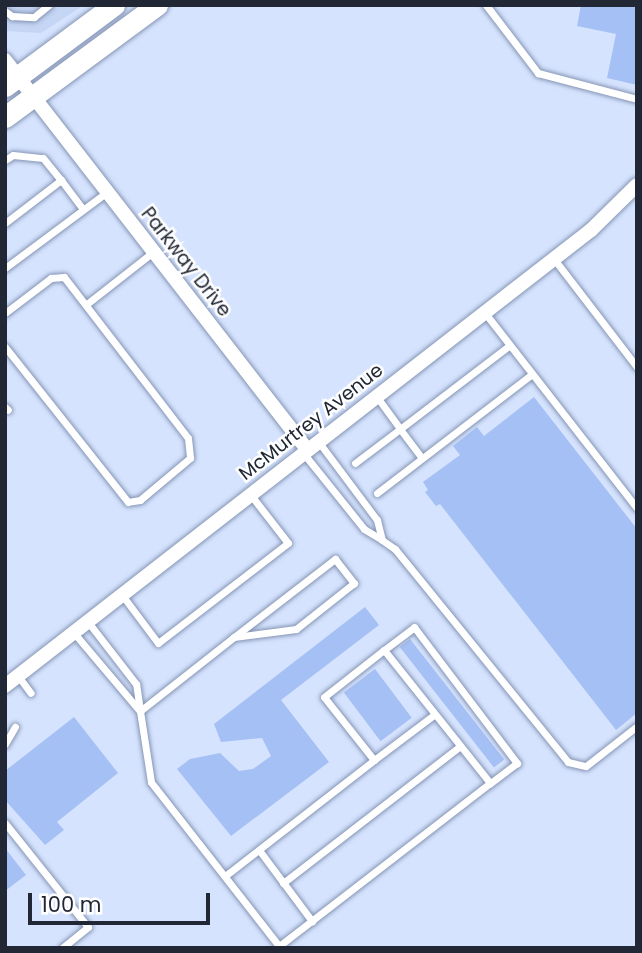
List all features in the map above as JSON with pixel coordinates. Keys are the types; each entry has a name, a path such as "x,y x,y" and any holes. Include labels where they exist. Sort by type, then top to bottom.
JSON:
{"main road":[{"path":"10,75 114,5"},
{"path":"5,117 157,5"}],"street":[{"name":"Parkway Drive","path":"10,75 34,98 310,448"},
{"name":"McMurtrey Avenue","path":"5,686 554,259 637,185"}],"lane":[{"path":"5,11 12,16 34,17 49,5"},
{"path":"486,5 538,73 637,99"},
{"path":"5,160 13,155 43,158 83,209"},
{"path":"5,223 61,180"},
{"path":"5,268 107,191"},
{"path":"89,303 154,252"},
{"path":"554,259 637,367"},
{"path":"5,313 51,278 64,277 89,303 191,449 185,465 140,500 128,502 5,347"},
{"path":"485,313 637,508"},
{"path":"355,463 510,345"},
{"path":"377,493 532,374"},
{"path":"377,396 422,458"},
{"path":"310,448 364,529 396,549 568,762 586,766 637,726"},
{"path":"310,448 377,520 382,540"},
{"path":"122,595 158,643 288,543 250,494"},
{"path":"140,711 234,637 335,559 354,583 296,629 234,637"},
{"path":"88,621 136,684 151,782 279,946 517,763 414,627 324,697 374,761"},
{"path":"74,632 140,711"},
{"path":"384,650 490,783"},
{"path":"18,676 31,694"},
{"path":"225,876 435,714"},
{"path":"5,744 15,727"},
{"path":"284,883 460,746"},
{"path":"5,823 88,927 62,948"},
{"path":"259,850 312,920"}],"shaded area":[{"path":"5,5 84,5 41,33 5,31"}],"building":[{"path":"581,5 637,5 637,85 607,78 616,34 577,26"},
{"path":"534,397 637,529 637,713 616,730 440,504 436,506 425,492 428,490 423,482 460,455 453,446 477,427 484,436"},
{"path":"365,607 379,625 281,700 329,762 231,836 177,769 190,759 220,753 239,771 253,769 271,756 262,738 221,742 214,724"},
{"path":"410,639 504,760 494,768 400,647"},
{"path":"375,669 412,718 381,741 344,692"},
{"path":"74,717 118,773 57,822 64,830 45,845 5,800 5,771"},
{"path":"5,848 26,875 5,891"}]}
